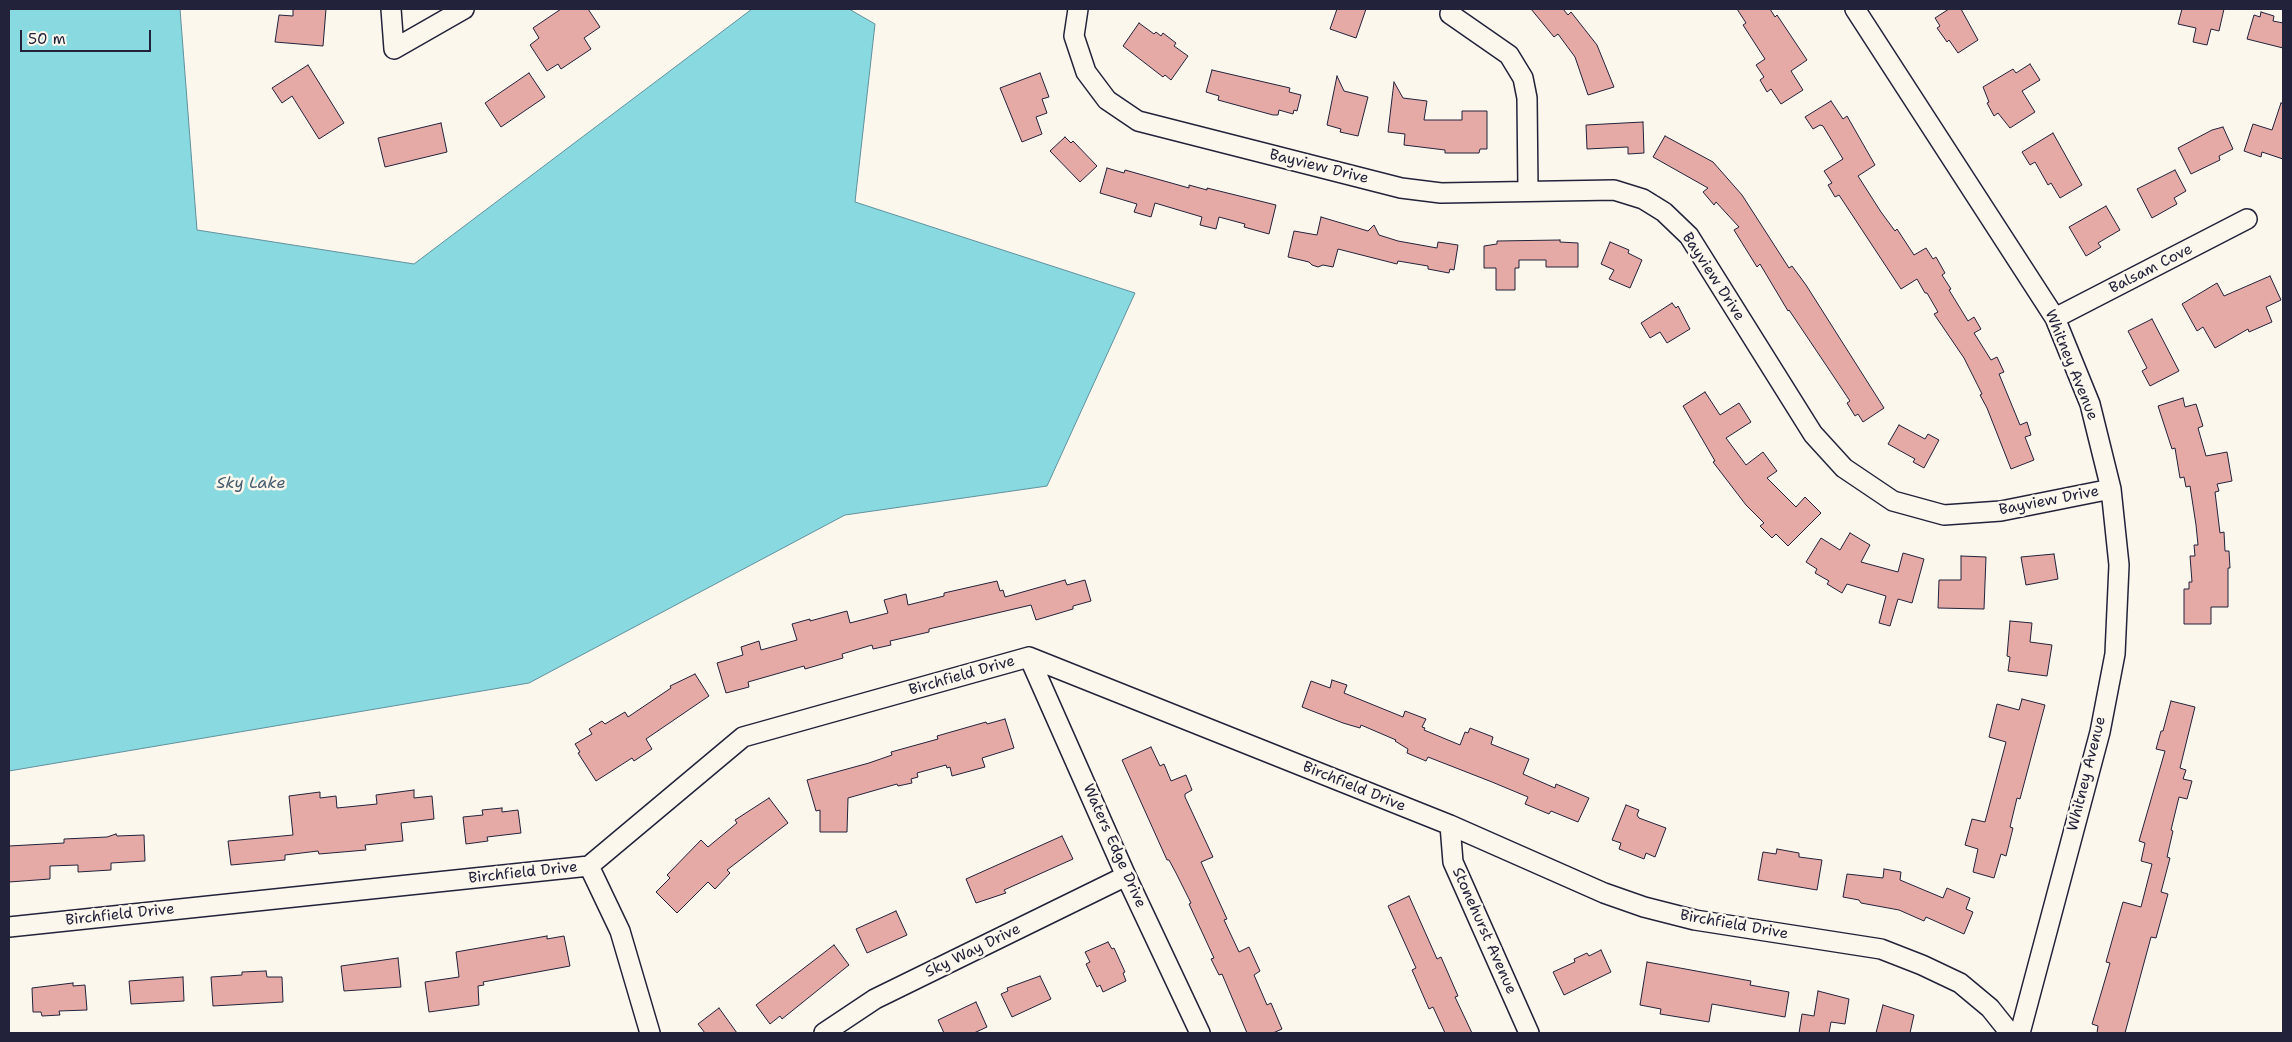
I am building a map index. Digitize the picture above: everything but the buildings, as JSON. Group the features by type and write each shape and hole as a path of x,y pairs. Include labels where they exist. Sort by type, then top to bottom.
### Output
{"street":[{"path":"391,9 394,49 464,9"},
{"name":"Bayview Drive","path":"1078,9 1074,36 1086,72 1107,100 1138,121 1401,188 1441,193 1614,190 1643,199 1664,212 1689,236 1813,434 1844,468 1893,501 1944,515 2001,512 2111,489"},
{"name":"Whitney Avenue","path":"1855,9 2055,318 2090,404 2111,489 2119,565 2115,654 2100,732 2020,1033"},
{"path":"1450,14 1509,55 1523,78 1527,98 1528,190"},
{"name":"Balsam Cove","path":"2055,318 2247,219"},
{"name":"Birchfield Drive","path":"9,927 589,866 743,736 1029,657 1450,826 1604,893 1644,907 1695,920 1881,949 1922,965 1960,984 1990,1008 2010,1033"},
{"name":"Waters Edge Drive","path":"1029,657 1126,876 1200,1033"},
{"name":"Stonehurst Avenue","path":"1450,826 1453,862 1529,1033"},
{"path":"589,866 620,931 650,1033"},
{"name":"Sky Way Drive","path":"824,1033 875,999 1126,876"}],"water":[{"name":"Sky Lake","path":"9,9 180,9 197,230 414,264 752,9 849,9 875,24 855,202 1135,293 1047,486 845,515 529,683 9,771"}]}
